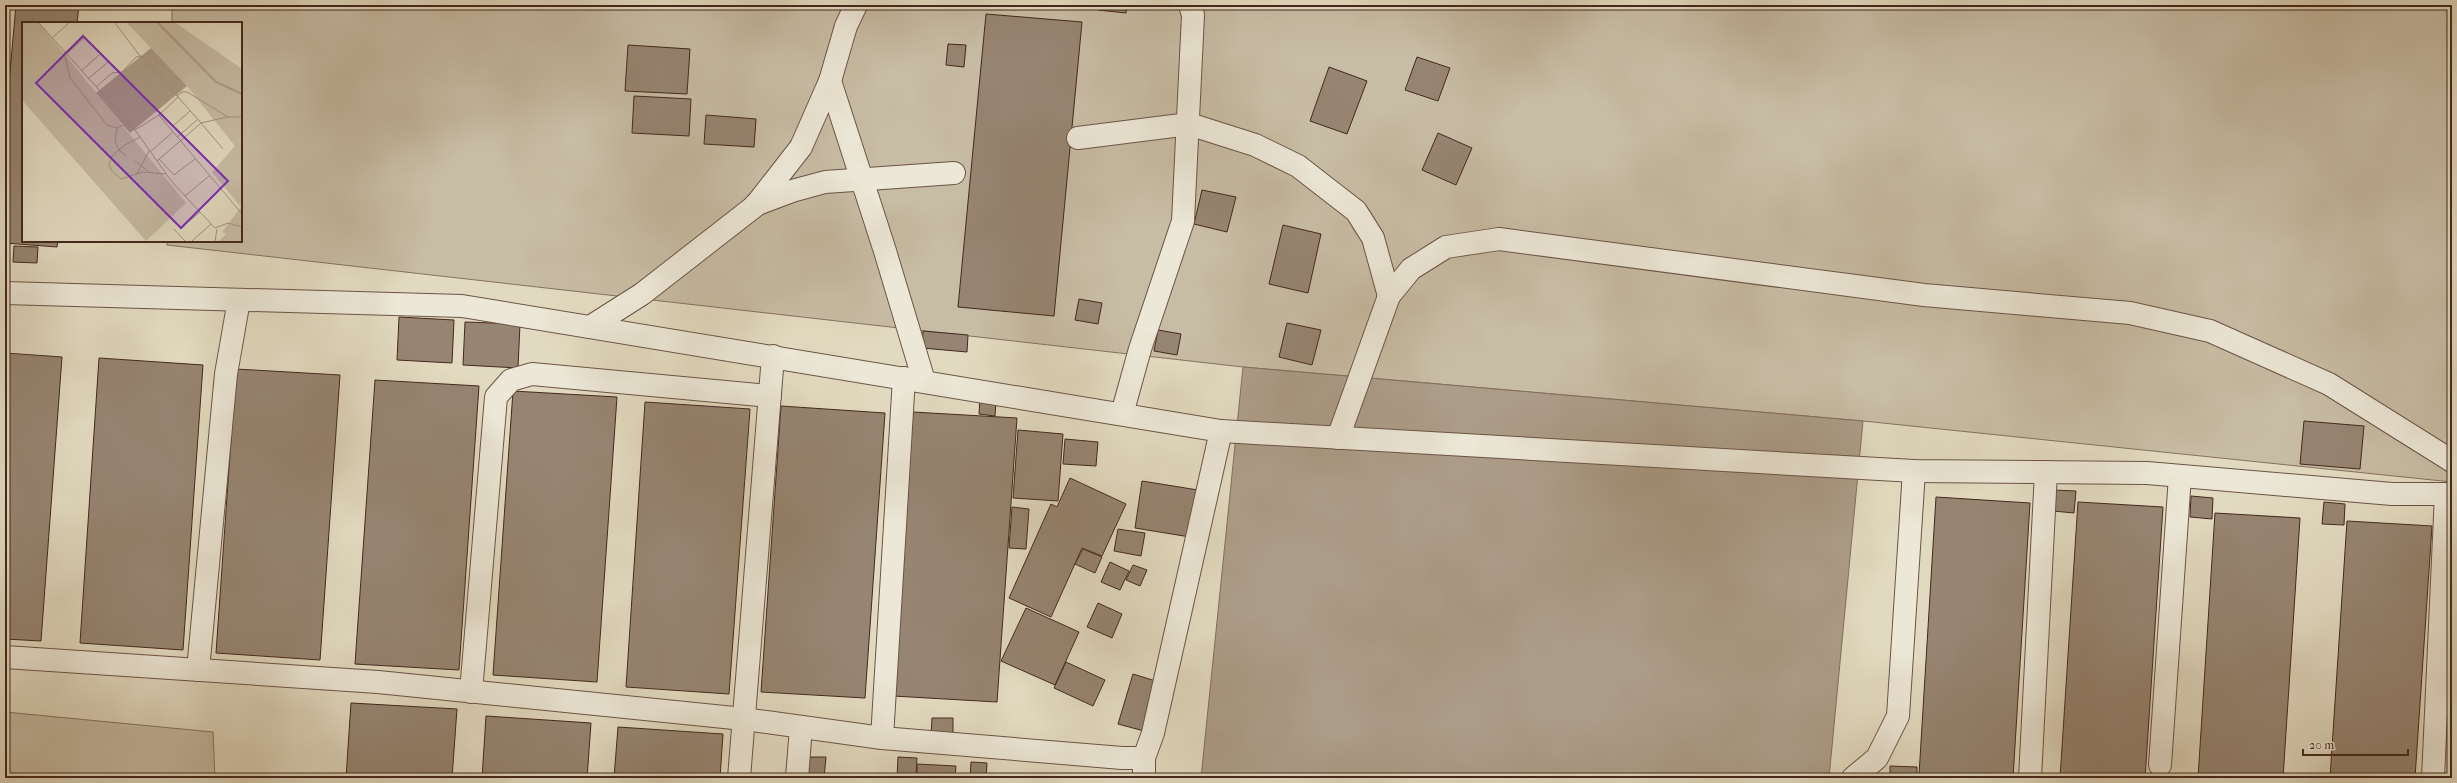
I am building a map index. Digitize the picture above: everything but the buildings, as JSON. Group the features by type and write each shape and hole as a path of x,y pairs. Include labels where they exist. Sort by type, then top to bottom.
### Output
{"lane":[{"path":"590,327 642,294 754,206 801,148 830,81 846,26 856,5"},
{"path":"1122,414 1140,349 1184,220 1193,15 1190,5"},
{"path":"830,81 862,178 914,380 882,738"},
{"path":"1078,138 1189,124 1255,144 1298,166 1356,210 1373,238 1389,296"},
{"path":"754,206 792,191 825,182 862,178 954,173"},
{"path":"1338,438 1389,296 1411,269 1446,247 1499,239 1924,295 2130,313 2210,331 2329,384 2452,461"},
{"path":"5,293 462,306 773,356 1221,431 1914,471 2147,473 2392,494 2449,494 2433,778"},
{"path":"198,670 226,374 239,300"},
{"path":"739,778 773,356"},
{"path":"471,692 496,397 511,380 532,374 770,396"},
{"path":"5,657 378,682 744,719 882,738 1144,768 1221,431"},
{"path":"1853,778 1877,758 1898,716 1914,471"},
{"path":"2030,778 2046,472"},
{"path":"2160,765 2180,476"},
{"path":"798,778 801,727"}],"shaded area":[{"path":"172,5 2452,5 2452,482 1863,421 1243,367 167,245 167,242 242,242 242,22 172,22"},
{"path":"1243,367 1863,421 1829,778 1201,778"},
{"path":"5,712 213,732 215,778 5,778"}]}
